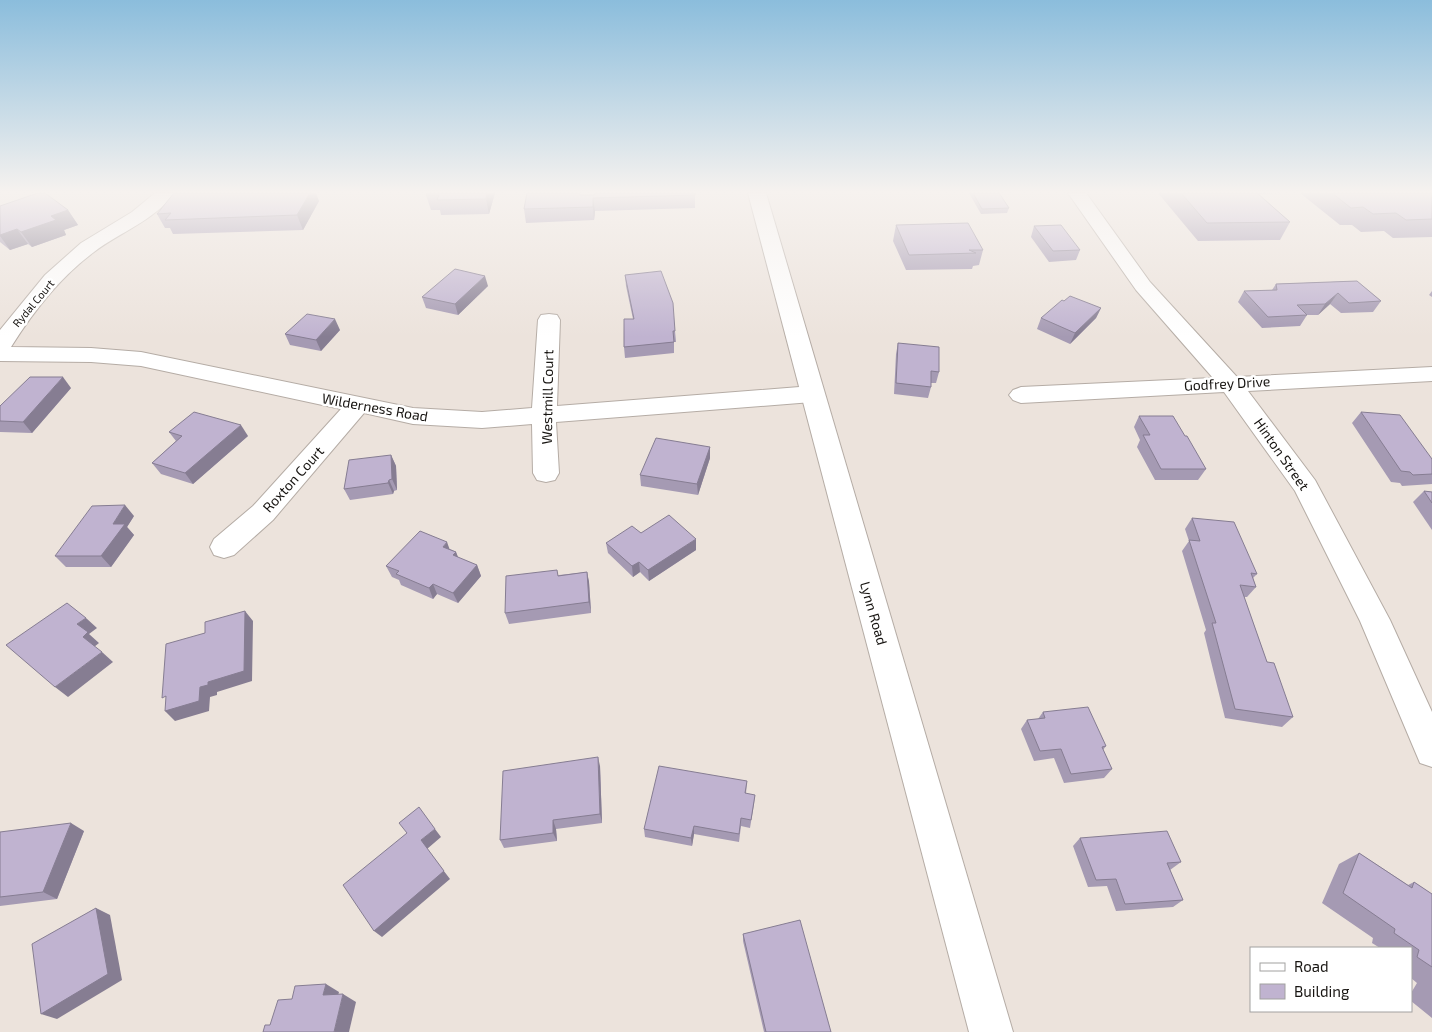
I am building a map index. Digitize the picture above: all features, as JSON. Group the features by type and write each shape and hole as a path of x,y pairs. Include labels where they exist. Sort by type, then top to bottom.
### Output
{"street":[{"name":"Rydal Court","path":"0,347 10,331 64,267 86,248 98,241"},
{"name":"Lynn Road","path":"770,241 991,1032"},
{"name":"Hinton Street","path":"1111,241 1142,286 1230,383 1306,487 1375,620 1432,751"},
{"name":"Westmill Court","path":"546,473 544,417 549,320"},
{"name":"Wilderness Road","path":"0,354 141,359 357,406 413,416 472,420 544,417 812,394"},
{"name":"Godfrey Drive","path":"1021,395 1432,374"},
{"name":"Roxton Court","path":"224,547 263,513 357,406"}],"building":[{"path":"903,241 978,241 983,250 969,250 976,253 909,255"},
{"path":"1046,241 1073,241 1080,250 1053,251"},
{"path":"455,269 485,276 455,304 422,297"},
{"path":"661,271 673,303 674,342 624,347 624,319 634,319 625,275"},
{"path":"1357,281 1381,301 1349,303 1338,293 1325,304 1297,305 1307,315 1268,317 1244,291 1277,290 1276,284"},
{"path":"1070,296 1101,308 1075,333 1041,318 1062,300 1064,301"},
{"path":"307,314 335,319 316,340 285,334"},
{"path":"898,343 939,347 939,372 931,371 931,387 896,383"},
{"path":"30,377 63,377 23,422 0,421 0,406"},
{"path":"194,412 241,425 185,473 152,463 182,436 169,432"},
{"path":"1361,412 1400,415 1432,459 1432,474 1413,475 1410,472 1401,471"},
{"path":"1139,416 1173,416 1206,469 1161,469 1143,435 1150,435"},
{"path":"656,438 710,447 697,484 640,475"},
{"path":"391,455 392,479 388,483 344,489 349,460"},
{"path":"1424,491 1432,492 1432,503"},
{"path":"125,505 113,524 125,524 101,556 55,556 92,506"},
{"path":"669,515 696,539 648,570 639,562 632,566 606,543 632,526 641,533"},
{"path":"1192,518 1234,522 1257,574 1251,573 1256,587 1240,585 1267,662 1274,663 1293,717 1235,709 1212,623 1216,623 1189,540 1200,541"},
{"path":"420,531 447,542 443,547 456,552 453,555 477,565 453,593 433,584 429,588 396,574 399,571 386,566"},
{"path":"557,570 558,576 587,572 589,602 505,613 506,576"},
{"path":"67,603 86,618 77,624 88,632 83,637 102,652 55,687 6,645"},
{"path":"245,611 244,671 208,682 208,685 200,687 199,701 165,711 166,696 162,698 166,644 205,633 205,622"},
{"path":"1088,707 1106,746 1102,747 1112,769 1071,774 1061,749 1040,751 1027,720 1045,718 1043,712"},
{"path":"598,757 600,814 553,820 553,833 500,840 503,771"},
{"path":"659,766 747,781 745,793 755,795 751,820 741,818 739,834 694,826 691,838 644,829"},
{"path":"419,807 435,829 421,840 444,871 374,931 343,885 407,833 399,823"},
{"path":"71,823 43,892 0,897 0,832"},
{"path":"1167,831 1181,862 1167,863 1183,900 1125,904 1116,879 1096,880 1080,838"},
{"path":"1359,853 1412,888 1414,882 1432,894 1432,967 1417,957 1419,950 1394,933 1395,929 1343,893"},
{"path":"96,908 108,974 41,1014 32,944"},
{"path":"800,920 831,1032 766,1032 743,934"},
{"path":"326,984 323,995 343,994 334,1032 263,1032 265,1025 270,1025 278,1000 292,999 295,986"}]}
